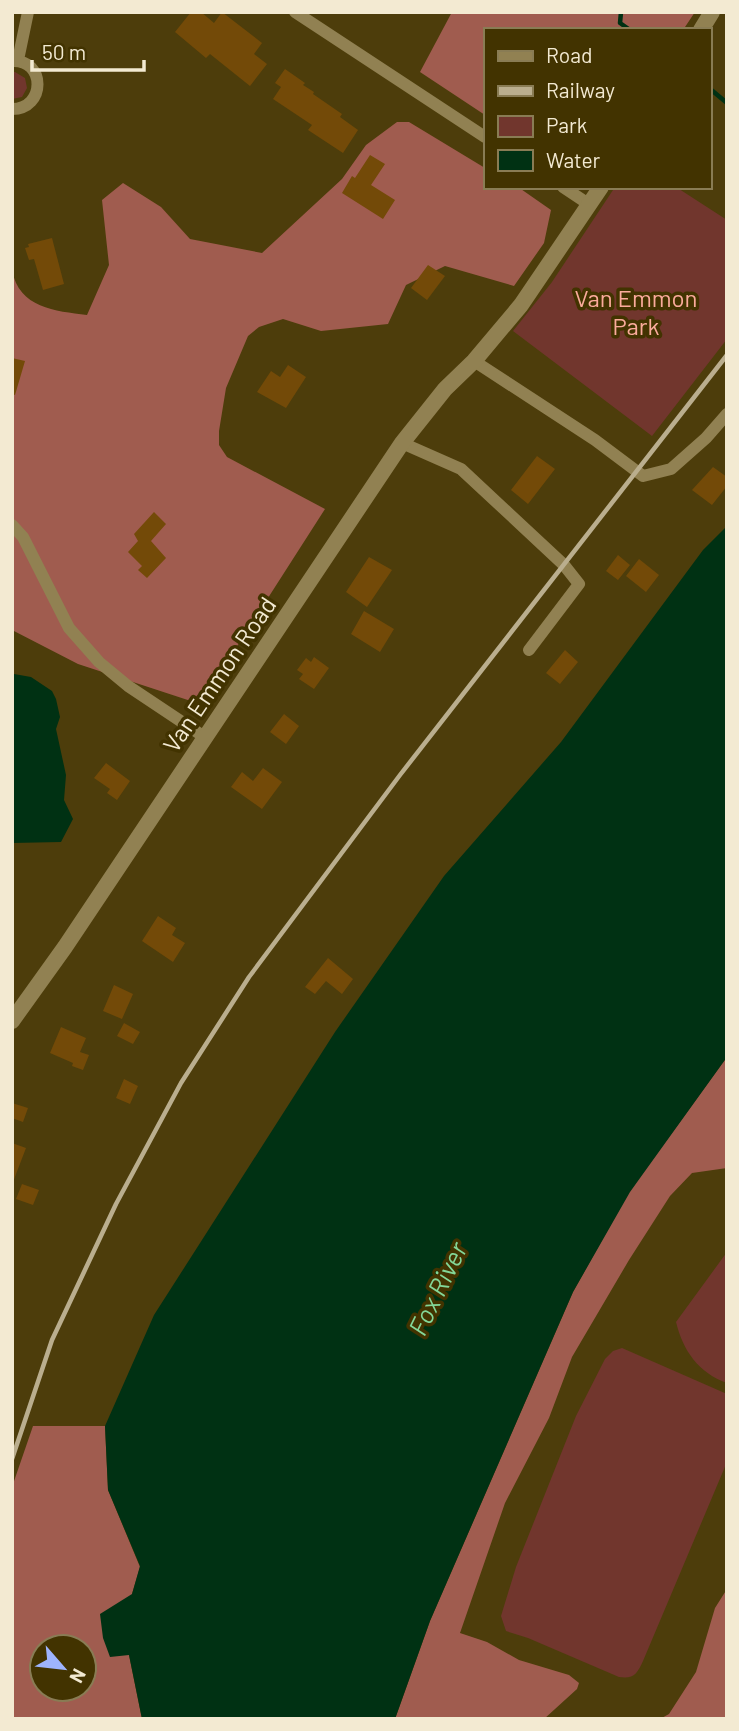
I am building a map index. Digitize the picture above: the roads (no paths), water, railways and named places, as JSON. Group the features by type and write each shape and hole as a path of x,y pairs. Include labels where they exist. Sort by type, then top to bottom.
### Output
{"street":[{"path":"12,109 25,107 32,102 39,89 39,81 32,67 15,60 28,12"},
{"path":"295,12 484,136"},
{"path":"702,28 712,12"},
{"path":"566,189 590,205"},
{"name":"Van Emmon Road","path":"12,1021 206,738 402,443 445,388 474,361 522,304 600,189"},
{"path":"474,361 595,440 643,476 671,469 706,438 727,414"},
{"path":"402,443 461,469 564,565 579,584 529,650"},
{"path":"12,525 23,537 69,628 99,662 128,686 206,738"}],"water":[{"name":"Fox River","path":"727,526 727,1057 630,1192 573,1292 430,1621 395,1719 142,1719 129,1655 110,1657 103,1638 100,1614 132,1594 140,1566 108,1490 105,1426 154,1315 335,1032 444,876 561,742 703,550"},
{"path":"14,674 31,677 52,691 56,699 60,717 56,729 66,775 64,800 73,819 61,842 12,843"}],"waterway":[{"path":"621,12 620,23 627,28"},
{"path":"711,90 727,103"}],"railway":[{"path":"12,1459 52,1340 116,1204 181,1083 249,977 400,775 727,355"}],"park label":[{"name":"Van Emmon Park","path":"636,313"}]}
